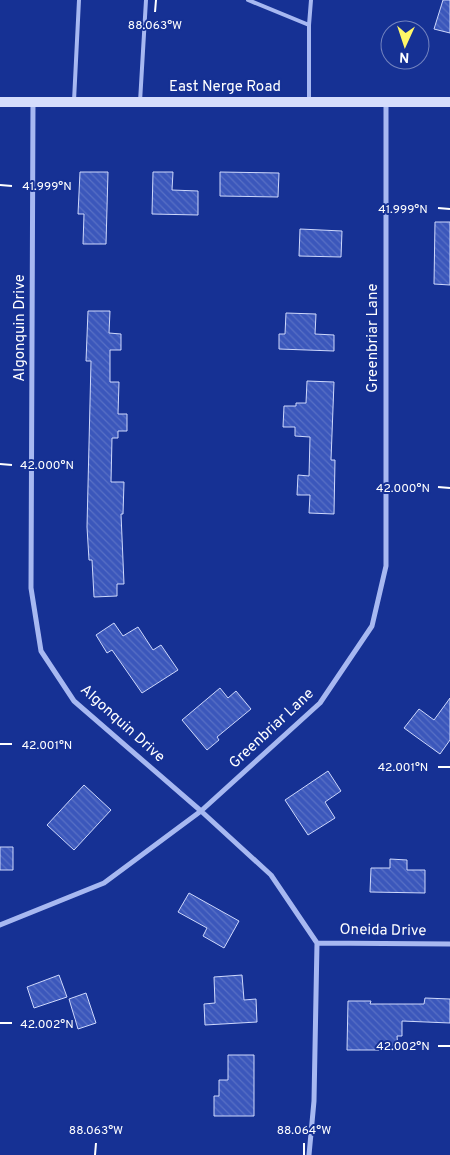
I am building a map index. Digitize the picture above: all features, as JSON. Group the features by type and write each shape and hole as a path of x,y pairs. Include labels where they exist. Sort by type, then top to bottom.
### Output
{"main road":[{"name":"East Nerge Road","path":"0,102 450,102"}],"street":[{"name":"Algonquin Drive","path":"33,102 31,588 41,651 74,701 201,811 271,875 317,943"},
{"name":"Greenbriar Lane","path":"0,925 104,883 201,811 320,703 372,626 386,566 386,102"},
{"name":"Oneida Drive","path":"317,943 450,944"},
{"path":"309,1155 314,1101 317,943"}],"lane":[{"path":"74,102 79,0"},
{"path":"140,102 146,0"},
{"path":"248,0 309,25"},
{"path":"309,102 309,25 311,0"}],"building":[{"path":"443,0 450,0 450,33 434,29"},
{"path":"80,172 108,172 106,244 83,244 84,214 78,214"},
{"path":"153,172 173,172 172,190 198,191 198,215 152,214"},
{"path":"220,172 279,173 278,197 220,196"},
{"path":"435,222 450,222 450,285 434,284"},
{"path":"300,229 342,231 341,257 299,256"},
{"path":"88,311 110,311 109,333 121,334 121,350 110,350 110,382 119,382 118,414 127,414 127,431 118,431 118,438 112,438 111,482 124,482 123,514 121,514 124,584 117,584 117,596 94,597 92,560 89,560 87,527 91,361 86,361"},
{"path":"286,313 316,314 315,334 334,335 334,351 279,349 279,334 285,334"},
{"path":"307,381 334,382 331,460 335,460 334,514 309,513 310,495 297,495 298,475 309,476 310,437 295,436 295,427 283,427 284,406 296,406 296,403 306,403"},
{"path":"114,623 123,636 138,627 153,650 161,645 178,670 142,693 112,650 107,653 96,635"},
{"path":"220,688 228,698 236,691 251,709 217,737 219,740 207,750 182,720"},
{"path":"450,698 450,740 440,754 404,728 419,709 434,720"},
{"path":"328,771 341,791 325,802 335,818 308,835 285,800"},
{"path":"84,785 111,810 74,850 47,825"},
{"path":"0,847 13,847 13,870 0,870"},
{"path":"390,859 407,860 407,870 425,870 425,893 370,892 371,868 390,868"},
{"path":"189,893 239,921 224,948 203,936 207,928 178,912"},
{"path":"59,975 67,997 34,1008 27,987"},
{"path":"242,975 244,1000 256,999 257,1022 205,1025 204,1004 215,1003 214,977"},
{"path":"86,993 96,1023 78,1029 69,999"},
{"path":"425,998 450,999 450,1023 402,1021 402,1036 397,1036 398,1050 347,1050 348,1001 371,1001 370,1004 424,1004"},
{"path":"228,1055 254,1055 254,1116 214,1116 214,1096 219,1096 219,1080 228,1080"}]}
